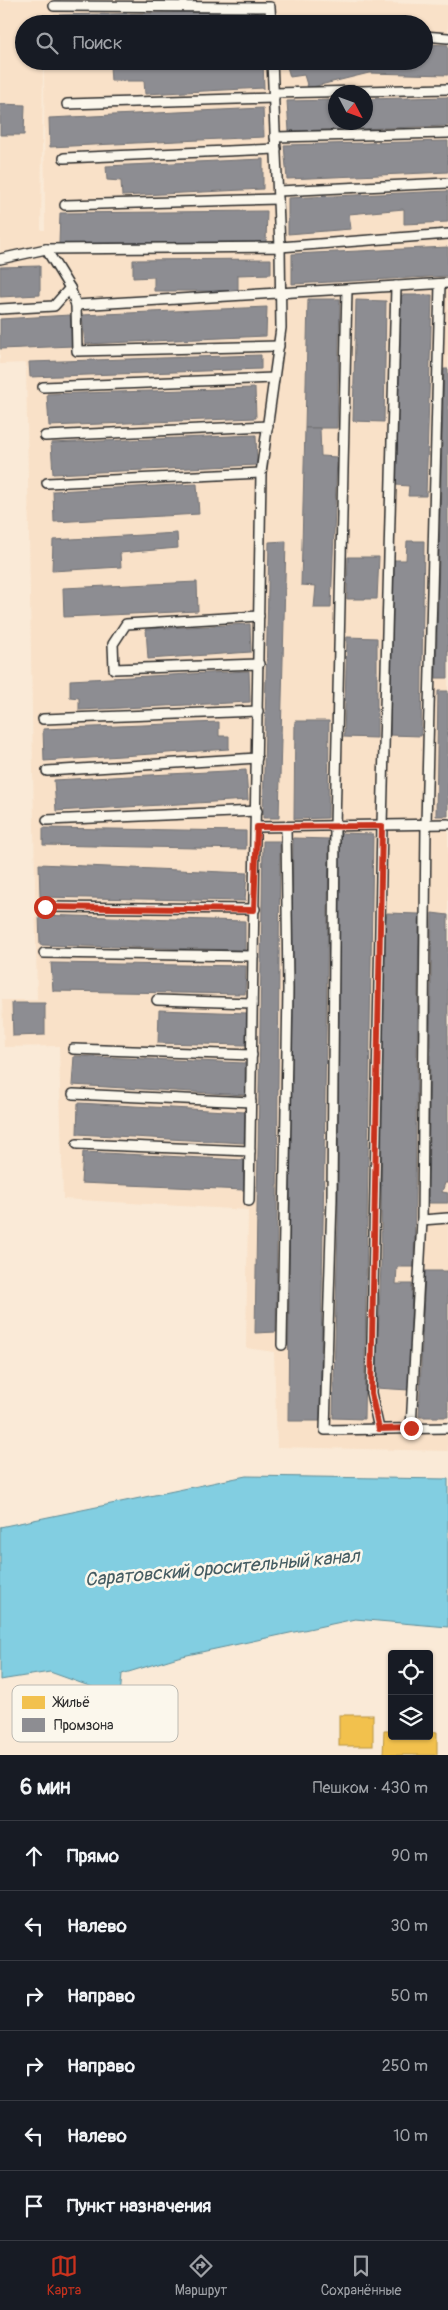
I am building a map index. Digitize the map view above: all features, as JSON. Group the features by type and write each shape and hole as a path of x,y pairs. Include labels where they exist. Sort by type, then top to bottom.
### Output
{"lane":[{"path":"54,6 270,6 270,15"},
{"path":"433,37 448,38"},
{"path":"250,1201 252,1003 258,758 260,473 281,328 280,246 273,70"},
{"path":"67,104 448,89"},
{"path":"275,137 448,134"},
{"path":"64,158 276,148"},
{"path":"64,205 278,195 448,183"},
{"path":"0,260 46,249 280,246 448,234"},
{"path":"46,249 70,288 76,305 78,351 279,346"},
{"path":"76,305 444,283 426,824 422,1220 411,1428"},
{"path":"379,1429 371,1393 382,826 396,286"},
{"path":"0,309 54,306 70,288"},
{"path":"347,289 335,826 332,1199 325,1430 448,1428"},
{"path":"43,387 274,378"},
{"path":"45,436 268,426"},
{"path":"48,483 260,473"},
{"path":"259,616 126,624 113,644 114,669 259,664"},
{"path":"43,719 258,711"},
{"path":"47,771 258,758"},
{"path":"47,820 257,811"},
{"path":"257,827 448,824"},
{"path":"282,1345 288,989 286,827"},
{"path":"45,907 254,910"},
{"path":"44,953 253,956"},
{"path":"157,1000 252,1003"},
{"path":"73,1048 252,1055"},
{"path":"73,1094 251,1102"},
{"path":"77,1144 250,1151"},
{"path":"422,1220 448,1218"}],"shaded area":[{"path":"0,0 292,0 448,5 448,1451 277,1447 274,1352 246,1348 248,1210 63,1199 59,1046 4,1047 2,1000 37,1000 26,363 0,364","holes":["15,15 433,15 433,70 44,70 45,230 41,230 43,70 15,70"]}],"water":[{"name":"Саратовский оросительный канал","path":"246,1476 448,1479 448,1627 355,1619 178,1657 122,1674 121,1685 86,1685 50,1672 0,1680 0,1527"}],"building: Жильё":[{"path":"339,1715 373,1715 373,1746 339,1746"},
{"path":"384,1731 388,1731 388,1740 433,1740 433,1732 437,1732 437,1755 383,1755"}],"building: Промзона":[{"path":"262,11 262,15 54,15"},
{"path":"433,44 448,45 448,75 369,73 308,88 304,75 290,77 288,70 433,70"},
{"path":"110,70 263,70 264,88 145,94 144,81 111,81"},
{"path":"448,97 448,126 373,128 373,99"},
{"path":"328,100 328,130 289,131 287,101"},
{"path":"0,104 25,105 24,135 0,135"},
{"path":"263,108 264,137 50,147 49,118"},
{"path":"448,141 448,172 287,179 284,145"},
{"path":"263,159 263,189 122,196 121,181 107,180 106,166"},
{"path":"448,191 448,222 404,224 404,209 349,214 351,229 288,234 288,198"},
{"path":"267,211 266,242 59,244 60,213"},
{"path":"448,247 448,276 292,284 292,254"},
{"path":"271,259 271,274 238,275 238,291 154,291 154,277 133,278 133,260"},
{"path":"40,266 40,295 0,297 0,267"},
{"path":"401,295 432,295 426,496 408,496 409,486 396,485"},
{"path":"308,299 340,299 337,428 305,428"},
{"path":"356,300 386,301 384,422 353,421"},
{"path":"267,307 266,336 85,344 82,315"},
{"path":"70,315 73,346 0,349 0,319"},
{"path":"261,355 261,369 30,377 29,362"},
{"path":"444,369 448,369 448,678 436,678"},
{"path":"255,388 256,418 49,426 47,394"},
{"path":"305,428 320,428 321,456 337,457 331,608 314,608 316,586 301,585"},
{"path":"256,435 257,465 53,474 51,443"},
{"path":"197,484 199,514 54,522 53,491"},
{"path":"177,533 178,548 120,553 121,567 52,571 53,540"},
{"path":"286,541 279,818 263,818 269,542"},
{"path":"407,541 424,541 421,736 390,735 393,560 406,560"},
{"path":"348,557 379,557 377,599 347,599"},
{"path":"197,582 198,611 64,617 63,588"},
{"path":"250,624 251,652 148,659 146,629"},
{"path":"347,637 377,638 377,738 344,737"},
{"path":"249,671 250,702 79,710 79,698 70,697 70,680"},
{"path":"438,691 448,691 448,816 436,816"},
{"path":"295,721 329,721 328,818 294,819"},
{"path":"219,722 219,736 229,736 229,749 44,761 43,729"},
{"path":"246,770 248,800 56,811 54,780"},
{"path":"43,828 246,831 246,849 43,845"},
{"path":"339,833 373,834 364,1419 333,1418 338,1227"},
{"path":"293,838 329,839 320,1421 288,1421"},
{"path":"263,841 280,841 276,1332 255,1333"},
{"path":"39,864 247,873 245,901 40,897"},
{"path":"387,913 419,914 414,1267 397,1267 396,1284 412,1284 409,1390 376,1388 381,1265 383,943"},
{"path":"432,913 448,915 448,1183 445,1183 442,1192 448,1193 448,1203 428,1203"},
{"path":"39,915 245,921 245,950 40,945"},
{"path":"51,963 246,966 245,994 53,991"},
{"path":"12,1003 45,1003 45,1035 13,1036"},
{"path":"159,1010 247,1013 246,1045 158,1043"},
{"path":"74,1056 245,1063 245,1095 72,1085"},
{"path":"78,1103 245,1112 244,1143 77,1134"},
{"path":"83,1152 244,1160 244,1190 81,1183"},
{"path":"425,1271 448,1271 448,1417 419,1417"}],"route":[{"path":"45,907 254,910 257,827 382,826 371,1393 379,1429 411,1428"}]}
